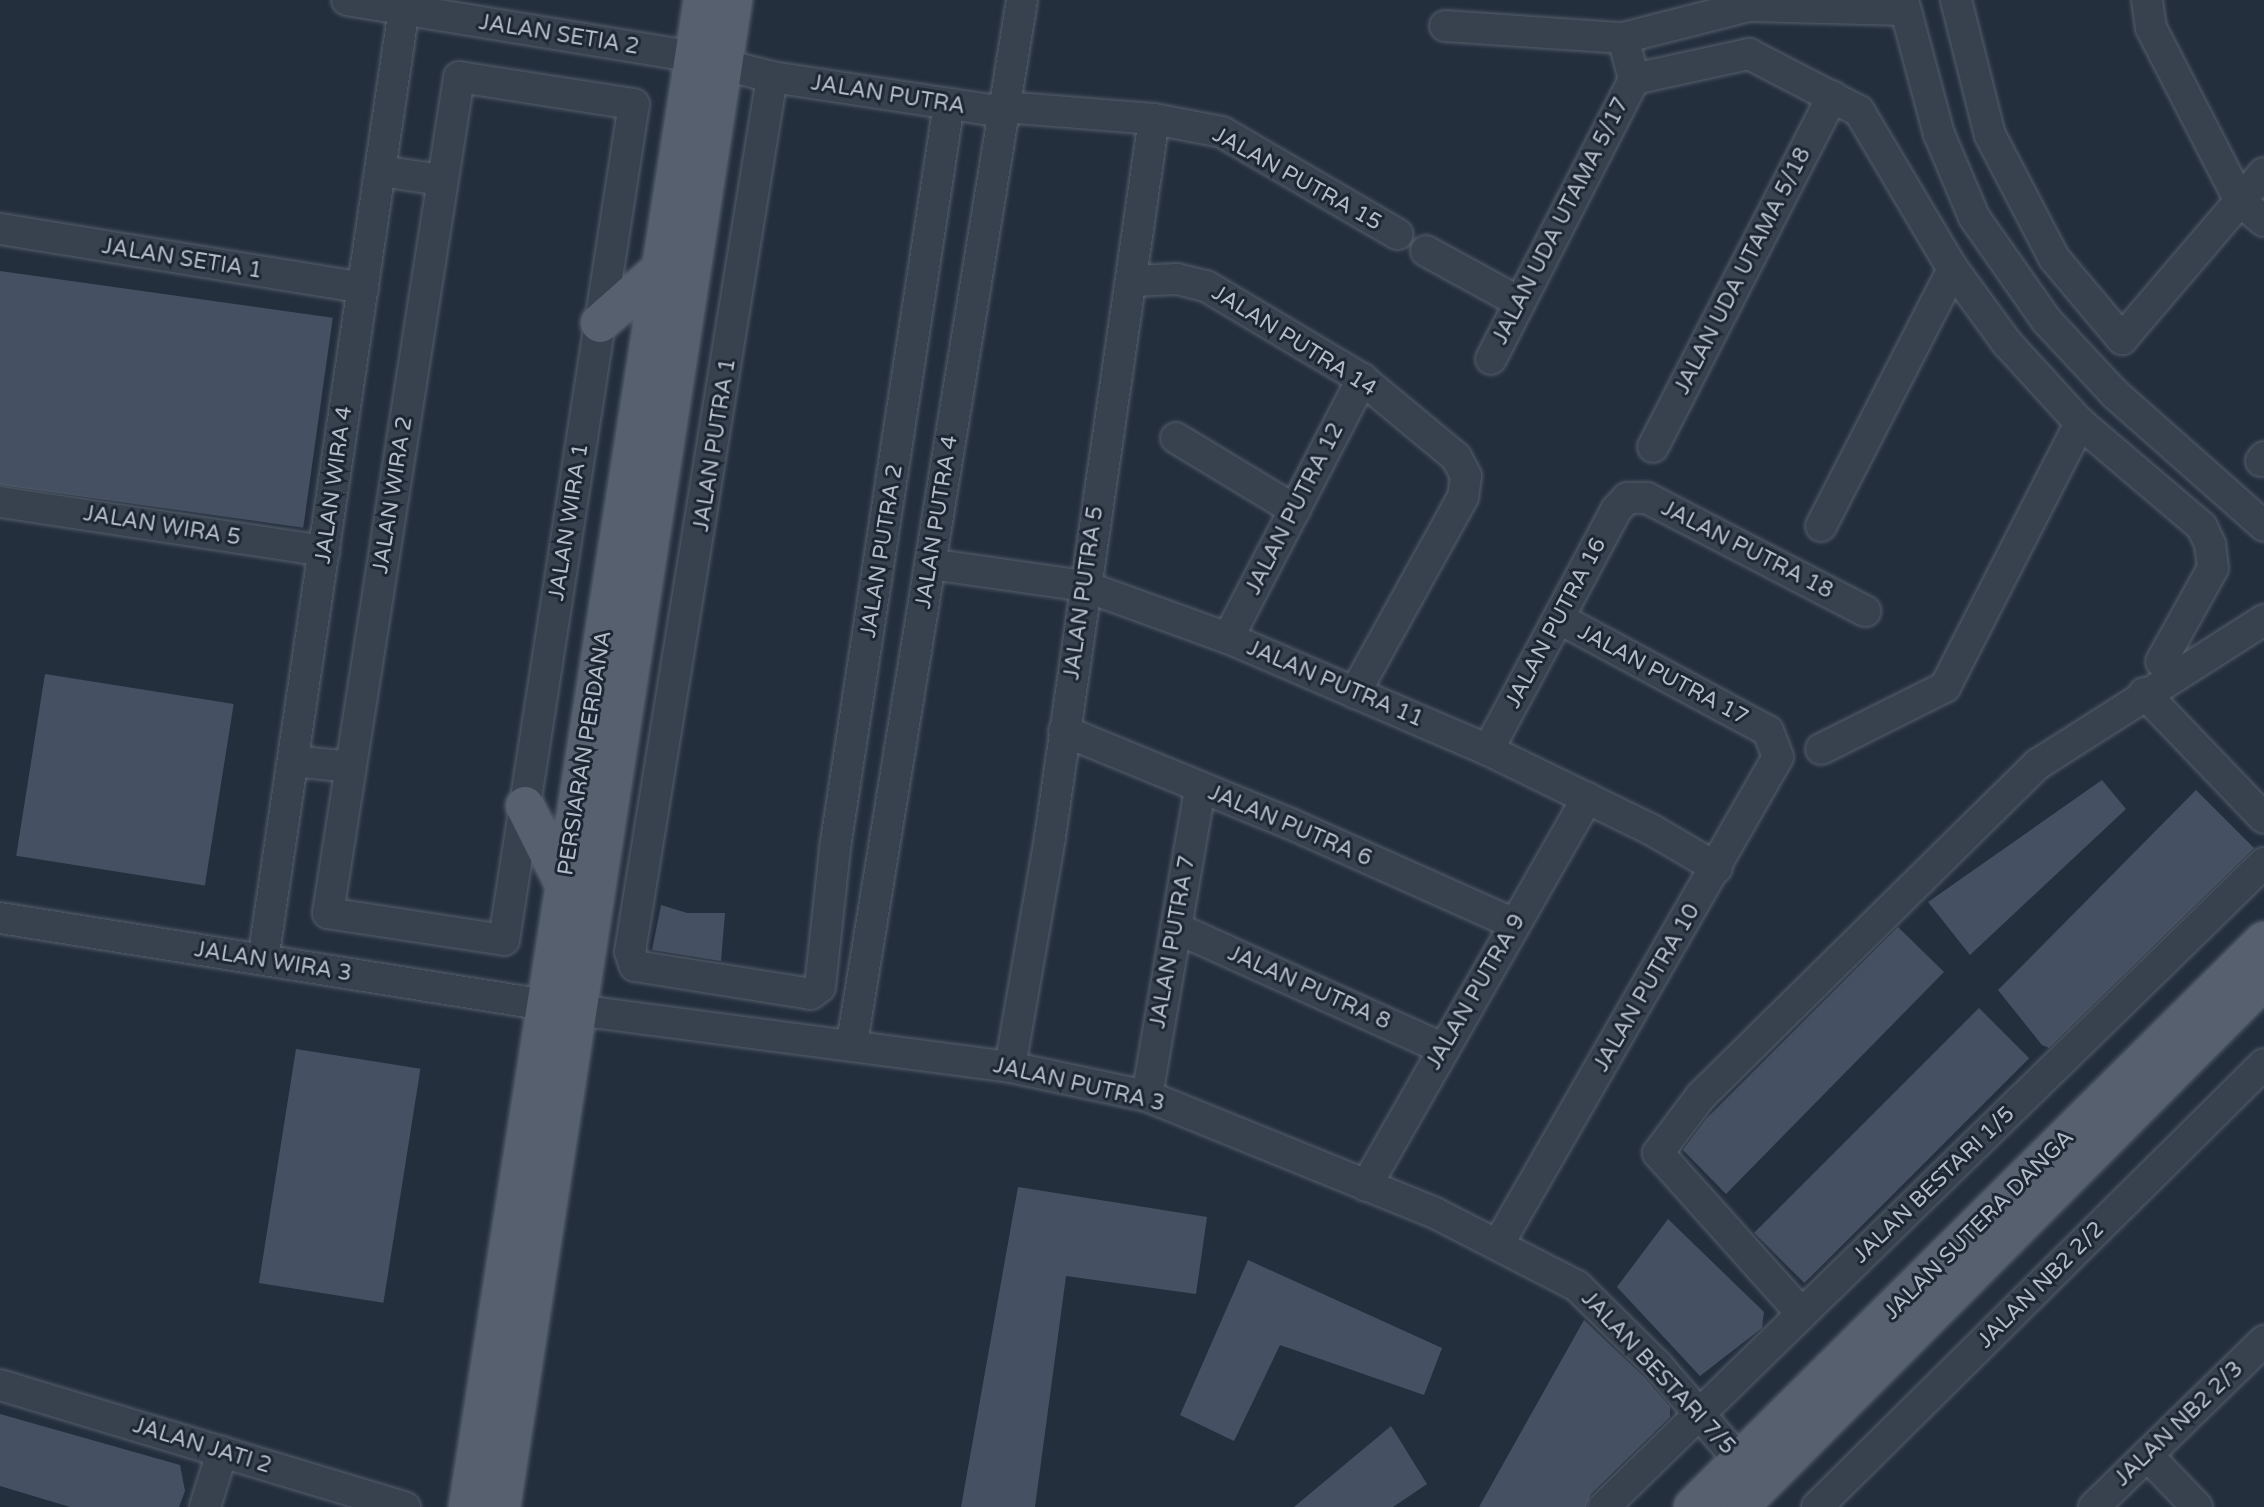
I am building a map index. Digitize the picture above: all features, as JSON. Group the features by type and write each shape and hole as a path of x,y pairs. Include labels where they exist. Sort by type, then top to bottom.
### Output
{"main road":[{"name":"PERSIARAN PERDANA","path":"468,1507 562,1008 609,801 708,61 703,0"},
{"name":"PERSIARAN PERDANA","path":"501,1507 562,1008 565,886 661,269 708,61 733,0"},
{"path":"600,323 661,269"},
{"path":"525,806 565,886"},
{"name":"JALAN SUTERA DANGA","path":"1693,1507 2264,941"},
{"name":"JALAN SUTERA DANGA","path":"1739,1507 2264,980"}],"street":[{"name":"JALAN SETIA 2","path":"347,0 708,61 772,77"},
{"name":"JALAN PUTRA 4","path":"852,1043 1022,0"},
{"path":"1956,0 1990,135 2054,258 2122,339 2264,173"},
{"path":"2147,0 2151,28 2240,201 2264,221"},
{"path":"1445,26 1623,38 1749,6 1903,5 1939,134 1974,217 2046,320 2115,394 2264,526"},
{"name":"JALAN WIRA 4","path":"263,960 404,9"},
{"name":"JALAN UDA UTAMA 5/17","path":"1491,359 1634,79 1623,38"},
{"path":"1634,79 1749,54 1859,111 1953,269 2007,343 2080,423 2202,527 2210,544 2213,568 2161,662"},
{"name":"JALAN WIRA 1","path":"459,77 634,104 504,940"},
{"name":"JALAN WIRA 2","path":"459,77 328,913 504,940"},
{"name":"JALAN PUTRA","path":"772,77 1004,110"},
{"name":"JALAN PUTRA 1","path":"656,813 772,77"},
{"name":"JALAN UDA UTAMA 5/18","path":"1653,447 1833,96"},
{"name":"JALAN PUTRA 2","path":"656,813 630,952 635,966 811,994 820,987 835,848 949,104"},
{"name":"JALAN PUTRA 15","path":"1004,110 1154,119 1222,132 1397,234"},
{"name":"JALAN PUTRA 5","path":"1010,1067 1133,281 1154,119"},
{"path":"380,171 442,180"},
{"name":"JALAN SETIA 1","path":"0,229 363,288"},
{"path":"1426,251 1519,302"},
{"path":"1821,526 1953,269"},
{"name":"JALAN PUTRA 14","path":"1133,281 1177,279 1206,286 1362,379 1456,457 1466,476 1463,497 1355,693"},
{"name":"JALAN PUTRA 12","path":"1228,638 1362,379"},
{"path":"1821,749 1945,687 2080,423"},
{"path":"1176,438 1295,510"},
{"name":"JALAN PUTRA 18","path":"1627,498 1647,498 1865,611"},
{"name":"JALAN PUTRA 16","path":"1488,750 1616,510 1627,498"},
{"name":"JALAN WIRA 5","path":"0,502 324,551"},
{"name":"JALAN PUTRA 11","path":"930,564 1084,586 1228,638 1488,750 1587,798 1717,868"},
{"name":"JALAN PUTRA 17","path":"1558,618 1768,731"},
{"path":"1802,1314 1658,1153 1701,1096 2038,764 2144,693 2264,620"},
{"path":"2144,693 2264,818"},
{"name":"JALAN PUTRA 6","path":"1064,731 1515,924"},
{"name":"JALAN PUTRA 10","path":"1499,1243 1778,757 1768,731"},
{"path":"293,761 351,767"},
{"name":"JALAN PUTRA 7","path":"1147,1096 1200,788"},
{"name":"JALAN PUTRA 9","path":"1366,1186 1587,798"},
{"path":"609,801 656,813"},
{"path":"835,848 882,860"},
{"name":"JALAN BESTARI 1/5","path":"1604,1507 2264,863"},
{"name":"JALAN WIRA 3","path":"0,918 562,1008"},
{"name":"JALAN PUTRA 8","path":"1176,928 1442,1048"},
{"name":"JALAN PUTRA 3","path":"562,1008 852,1043 1010,1067 1147,1096 1499,1243 1577,1286"},
{"name":"JALAN NB2 2/2","path":"1817,1507 2264,1064"},
{"name":"JALAN BESTARI 7/5","path":"1577,1286 1740,1461"},
{"name":"JALAN NB2 2/3","path":"2094,1507 2264,1341"},
{"name":"JALAN JATI 2","path":"0,1385 405,1507"},
{"path":"205,1507 222,1452"},
{"path":"2147,1455 2197,1507"}],"building":[{"path":"0,271 333,318 303,528 0,485"},
{"path":"45,674 234,704 205,886 16,856"},
{"path":"2102,780 2126,809 1970,955 1928,902"},
{"path":"2196,790 2254,848 2049,1048 2042,1045 1998,990"},
{"path":"661,905 687,913 725,913 721,961 652,950"},
{"path":"1898,927 1944,972 1726,1194 1683,1150 1706,1119"},
{"path":"1979,1008 2029,1058 1804,1283 1754,1233"},
{"path":"296,1049 420,1069 383,1303 259,1283"},
{"path":"1018,1187 1207,1217 1196,1294 1066,1276 1035,1507 961,1507"},
{"path":"1668,1219 1764,1312 1762,1328 1700,1376 1617,1287"},
{"path":"1248,1260 1442,1348 1424,1395 1280,1345 1234,1441 1180,1415"},
{"path":"1584,1320 1644,1377 1670,1407 1670,1417 1591,1494 1586,1507 1479,1507"},
{"path":"0,1414 180,1465 185,1491 179,1507 70,1507 0,1486"},
{"path":"1391,1426 1427,1484 1393,1507 1294,1507"}]}
